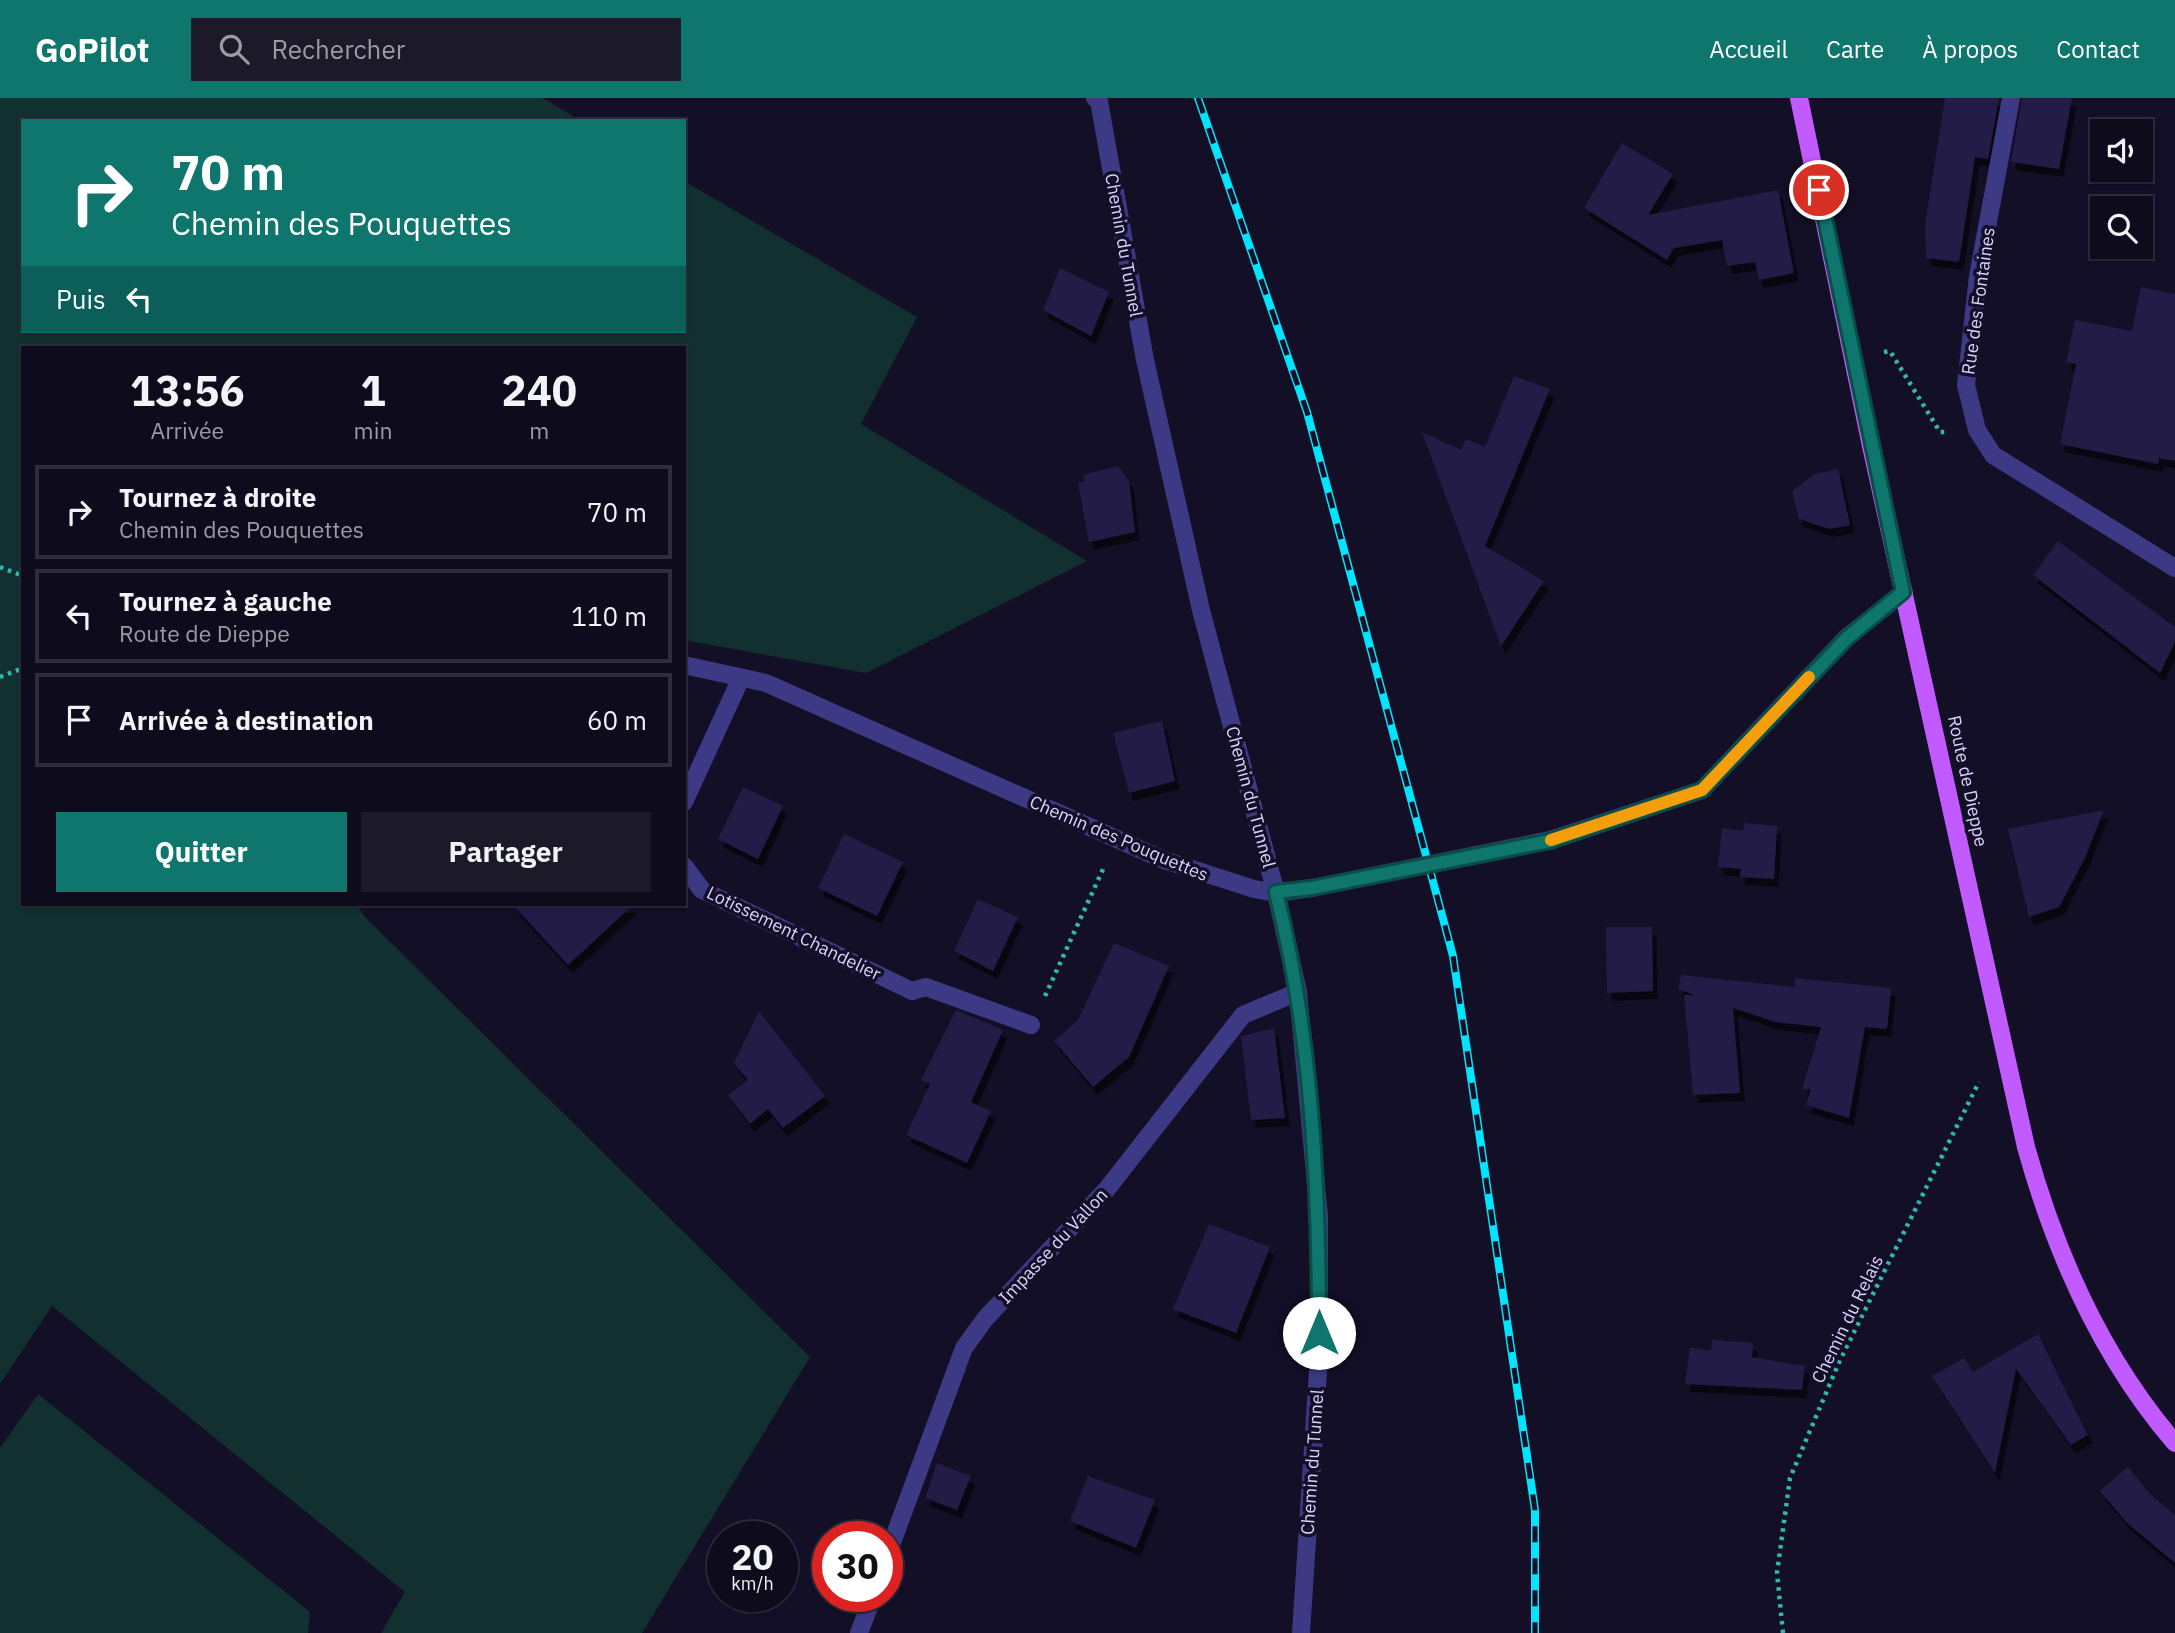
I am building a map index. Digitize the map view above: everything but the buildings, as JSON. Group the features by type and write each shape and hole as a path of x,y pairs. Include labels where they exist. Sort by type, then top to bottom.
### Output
{"main road":[{"name":"Route de Dieppe","path":"1799,98 1903,592 2035,1181 2045,1215 2087,1312 2146,1409 2175,1443"}],"street":[{"name":"Chemin du Tunnel","path":"1095,98 1099,101 1145,360 1177,505 1201,610 1276,892 1298,992 1319,1216 1319,1356 1301,1633"},
{"name":"Rue des Fontaines","path":"2011,98 1978,276 1966,385 1977,430 1993,454 2175,568"},
{"name":"Chemin des Pouquettes","path":"686,665 766,683 1116,839 1222,881 1276,892 1312,888 1550,841 1702,790 1847,638 1903,592"},
{"path":"686,798 741,678"},
{"name":"Lotissement Chandelier","path":"686,869 702,890 912,991 926,987 1031,1025"},
{"name":"Impasse du Vallon","path":"900,1521 964,1348 978,1328 1107,1189 1244,1015 1298,992"},
{"path":"859,1633 867,1612"}],"path":[{"path":"1855,359 1890,351 1940,432 1977,430"},
{"path":"0,567 21,575"},
{"path":"0,677 21,669"},
{"path":"1031,1025 1116,839"},
{"name":"Chemin du Relais","path":"1783,1633 1777,1573 1790,1478 1840,1360 1944,1157 2002,1034"}],"green space":[{"path":"0,98 543,98 578,119 21,119 21,333 686,333 686,182 917,317 861,424 1087,561 866,673 686,640 686,346 21,346 21,906 357,906 810,1357 710,1521 707,1521 707,1526 642,1633 381,1633 405,1592 52,1306 0,1384"},
{"path":"38,1394 310,1612 308,1633 0,1633 0,1448"}],"railway":[{"path":"1198,98 1307,412 1453,956 1535,1510 1535,1633"}],"slow traffic":[{"path":"1551,840 1702,790 1809,677"}],"route":[{"path":"1319,1333 1319,1216 1298,992 1276,892 1312,888 1550,841 1702,790 1847,638 1903,592 1819,190"}]}
